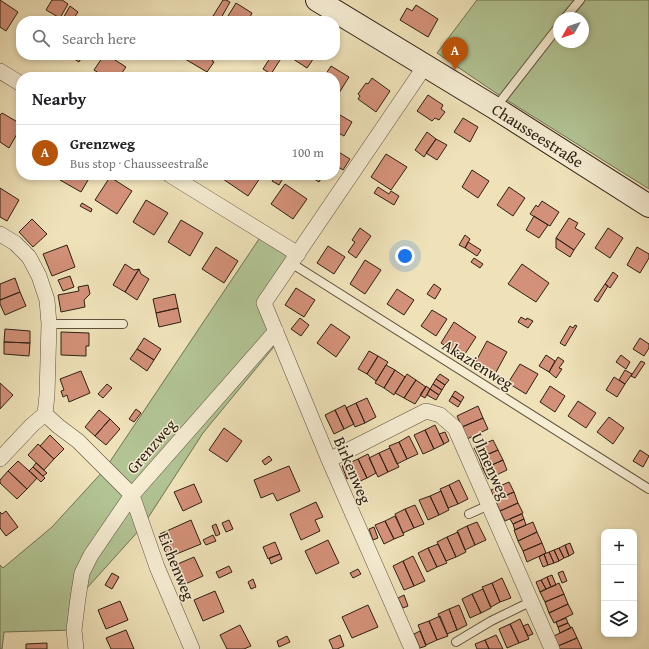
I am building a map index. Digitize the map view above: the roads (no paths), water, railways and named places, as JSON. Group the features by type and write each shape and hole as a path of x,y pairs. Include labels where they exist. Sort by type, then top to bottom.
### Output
{"main road":[{"name":"Chausseestraße","path":"327,2 425,66 495,108 649,206"}],"street":[{"path":"177,180 295,259 425,66"},
{"path":"0,71 16,81"},
{"path":"0,234 15,243 29,257 39,276 47,300 49,324 47,395 44,414 0,459"},
{"name":"Birkenweg","path":"295,259 264,303 329,460 412,649"},
{"name":"Grenzweg","path":"76,649 74,630 78,598 82,573 90,555 132,495 276,331"},
{"name":"Ulmenweg","path":"329,460 426,411 440,416 455,428 552,649"},
{"path":"44,414 78,441 132,495"},
{"name":"Eichenweg","path":"132,495 156,567 192,649"}],"lane":[{"path":"571,12 580,0"},
{"path":"495,108 553,34"},
{"name":"Akazienweg","path":"295,259 649,489"},
{"path":"49,324 123,324"},
{"path":"469,514 489,505"},
{"path":"456,642 491,621 532,601"}],"place":[{"name":"Grenzweg","path":"455,70"}]}
